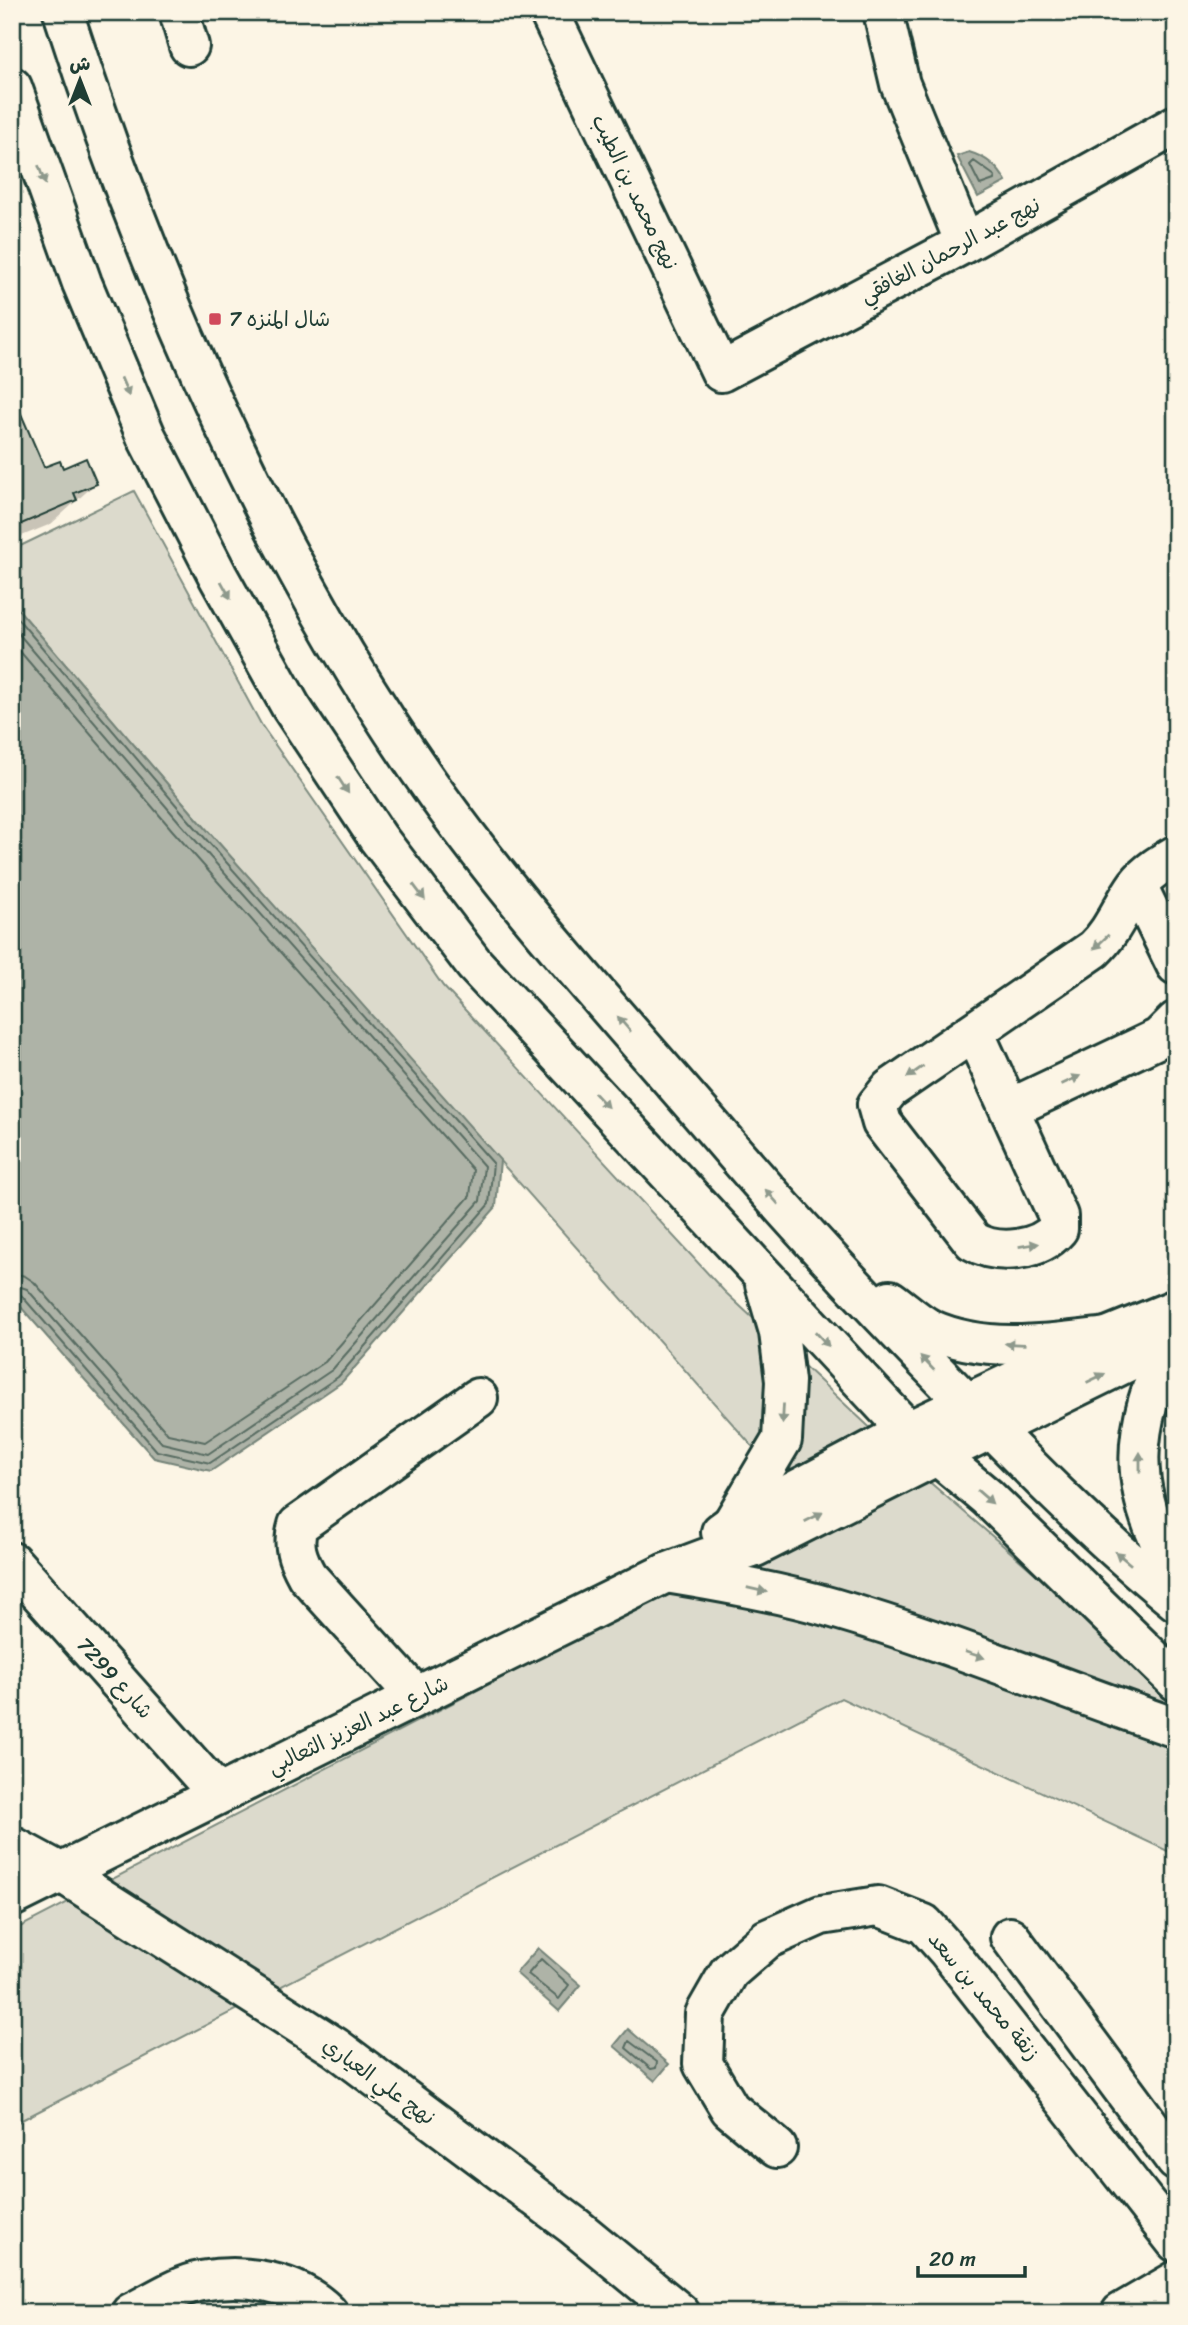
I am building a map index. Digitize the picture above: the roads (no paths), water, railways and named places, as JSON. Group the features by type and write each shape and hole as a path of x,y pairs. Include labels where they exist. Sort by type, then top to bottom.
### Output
{"main road":[{"path":"63,12 94,108 151,256 215,401 282,541 356,670 436,794 529,914 812,1244 979,1417 1107,1544 1176,1601"},
{"name":"نهج محمد بن الطيب","path":"550,12 721,372"},
{"path":"883,12 900,84 965,243"},
{"path":"12,87 18,126 146,436 291,706 378,838 474,964 762,1275 922,1443 987,1497 1176,1681"},
{"name":"نهج عبد الرحمان الغافقي","path":"721,372 965,243 1176,125"},
{"path":"974,1032 1058,1216 1058,1229 1039,1245 995,1250 982,1247 966,1234 882,1123 877,1105 890,1089 1094,949 1109,935 1137,884 1153,869 1176,855"},
{"path":"1137,884 1176,965"},
{"path":"1009,1110 1159,1038 1176,1021"},
{"path":"812,1244 929,1328 978,1343 1039,1345 1174,1330"},
{"path":"732,1524 782,1440 785,1381 779,1332 762,1275"},
{"path":"706,1558 719,1534 732,1524 922,1443 1174,1330"},
{"path":"1174,1330 1140,1427 1140,1493 1164,1552 1176,1571"},
{"path":"979,1417 1107,1337"},
{"path":"416,1696 307,1576 298,1560 294,1539 298,1525 478,1398"},
{"name":"شارع عبد العزيز الثعالبي","path":"12,1898 666,1573 706,1558 726,1558 755,1547 922,1443"},
{"name":"شارع 7299","path":"12,1562 218,1794"},
{"path":"666,1573 727,1583 832,1608 985,1658 1176,1728"},
{"name":"نهج علي العياري","path":"12,1846 62,1872 335,2047 574,2226 680,2313"},
{"name":"زنقة محمد بن سعد","path":"777,2148 730,2109 703,2064 705,2014 729,1972 767,1939 821,1915 878,1906 924,1924 948,1951 1176,2242"},
{"path":"1010,1937 1176,2161"},
{"path":"131,2313 199,2281 259,2278 315,2300 328,2313"},
{"path":"1121,2313 1176,2281"}],"water":[{"path":"969,152 991,163 1006,182 978,197 957,156"},
{"path":"12,602 193,814 500,1160 496,1207 342,1382 211,1471 154,1458 12,1297"},
{"path":"538,1948 581,1985 559,2011 516,1973"},
{"path":"628,2029 669,2064 655,2081 614,2046"}],"place":[{"name":"شال المنزه 7","path":"215,319"}]}
